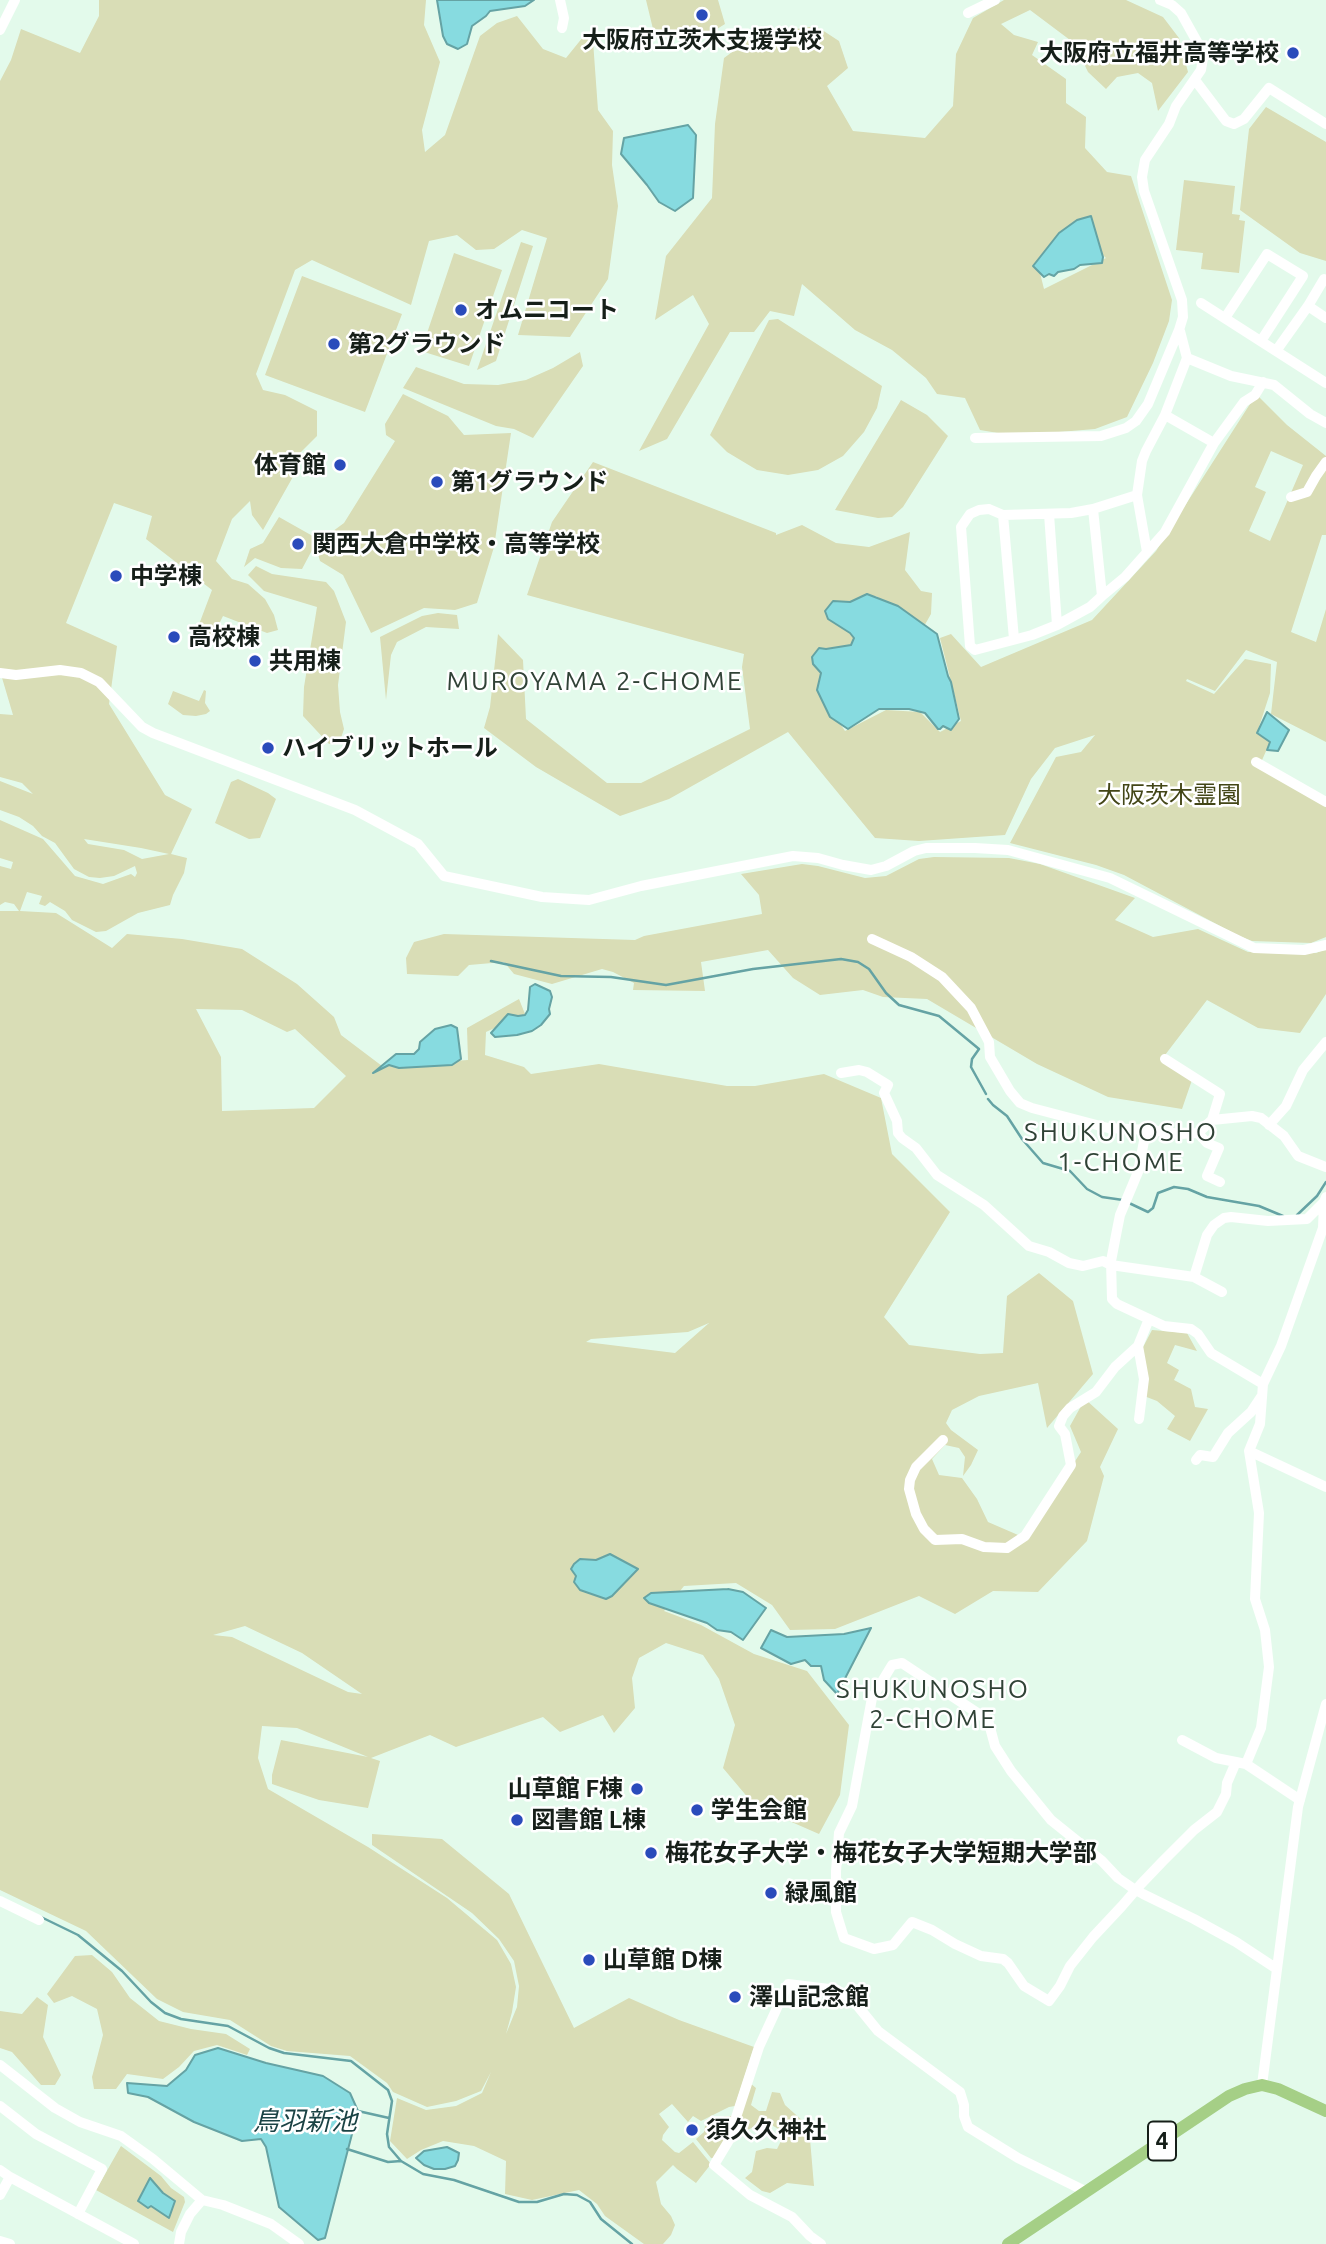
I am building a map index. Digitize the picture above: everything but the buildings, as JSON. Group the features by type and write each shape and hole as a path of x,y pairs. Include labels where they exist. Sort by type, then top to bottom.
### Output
{"main road":[{"path":"1262,2085 1292,2094 1326,2111"},
{"name":"4","path":"1008,2244 1229,2096 1262,2085"}],"street":[{"path":"0,30 15,0"},
{"path":"560,0 564,18 562,28"},
{"path":"968,13 995,0"},
{"path":"975,438 1092,437 1126,428 1136,421 1149,404 1183,317 1182,300 1144,191 1142,177 1145,160 1169,124 1176,106 1201,70 1203,58 1200,47 1181,13 1160,0"},
{"path":"1195,80 1226,121 1234,124 1244,119 1269,88 1326,124"},
{"path":"1225,318 1267,254 1303,276 1261,341"},
{"path":"1276,351 1324,279"},
{"path":"1201,303 1326,383"},
{"path":"1308,306 1326,318"},
{"path":"1147,552 1137,495 1146,450 1165,415 1187,358 1180,330"},
{"path":"1187,358 1231,376 1273,384 1310,414 1326,423"},
{"path":"1137,495 1093,509 1003,515 989,509 970,514 961,527 970,646 975,650 1057,625 1090,607 1125,577 1165,532 1214,443 1244,402 1255,395 1263,382"},
{"path":"1165,415 1214,443"},
{"path":"1291,497 1307,492 1326,462"},
{"path":"1093,509 1101,596"},
{"path":"1049,514 1057,625"},
{"path":"1003,515 1014,639"},
{"path":"0,673 16,675 60,670 81,673 99,682 142,727 355,810 418,844 444,876 542,897 589,900 641,886 793,856 818,858 843,866 871,870 926,848 1009,850 1118,881 1254,948 1304,950 1326,945"},
{"path":"1256,762 1326,802"},
{"path":"872,939 911,957 942,976 971,1008 989,1042 990,1057 1010,1091 1020,1103 1031,1108 1108,1128 1198,1133 1212,1120 1220,1094 1165,1059"},
{"path":"1269,1125 1286,1106 1303,1070 1326,1042"},
{"path":"841,1073 859,1070 867,1072 888,1086 884,1093 902,1138 916,1148 937,1175 965,1191 1000,1217 1030,1246 1069,1263 1083,1266 1103,1261 1111,1265 1194,1277 1222,1292"},
{"path":"1212,1120 1252,1116 1261,1118 1284,1136 1298,1156 1326,1167"},
{"path":"1146,1131 1135,1183 1119,1220 1111,1265 1112,1299 1117,1304 1164,1326 1191,1329 1198,1334 1211,1353 1263,1384"},
{"path":"1198,1133 1207,1143 1219,1148 1207,1176 1220,1182"},
{"path":"1194,1277 1208,1235 1214,1225 1224,1218 1268,1221 1307,1219 1325,1200"},
{"path":"1276,1969 1236,1942 1139,1892 1118,1878 1102,1861 1051,1820 1011,1771 995,1746 988,1720 902,1662 892,1665 872,1698 852,1806 839,1833 836,1871 836,1912 844,1938 874,1949 883,1948 893,1945 912,1922 981,1956 1003,1959 1024,1986 1049,2001 1070,1966 1093,1937 1163,1861 1194,1830 1217,1812 1226,1794 1227,1783 1261,1728 1269,1667 1265,1630 1255,1599 1259,1513 1249,1451 1259,1424 1263,1384 1281,1346 1323,1228 1325,1200"},
{"path":"943,1440 916,1467 910,1480 912,1502 923,1528 935,1540 962,1539 984,1547 1007,1548 1025,1536 1071,1465 1065,1434 1059,1426 1066,1411 1096,1392 1115,1367 1138,1346 1149,1319"},
{"path":"1138,1346 1143,1379 1139,1419"},
{"path":"1196,1460 1200,1455 1213,1457 1228,1433 1251,1412 1261,1397"},
{"path":"1249,1451 1326,1486"},
{"path":"1262,2085 1300,1800 1326,1704"},
{"path":"1182,1740 1216,1758 1241,1763 1300,1800"},
{"path":"0,1901 39,1920"},
{"path":"821,2244 792,2217 750,2195 715,2165 728,2142 755,2058 788,1984 837,1990 852,1999 878,2031 960,2092 968,2127 1018,2158 1087,2192"},
{"path":"0,2065 55,2108 80,2122 121,2136 202,2200 223,2205 271,2224 299,2244"},
{"path":"0,2106 36,2134 102,2169 78,2214"},
{"path":"0,2170 10,2178 134,2244"},
{"path":"0,2195 10,2178"},
{"path":"179,2244 181,2232 190,2214 202,2200"},
{"path":"0,2241 10,2244"}],"green space":[{"path":"99,0 426,0 424,25 440,62 422,130 425,152 445,135 480,36 497,23 517,16 543,49 566,58 583,37 593,41 598,110 613,131 612,165 618,206 608,279 570,337 518,335 547,238 522,230 494,249 476,250 457,235 429,241 411,305 312,260 295,270 256,374 263,390 285,395 317,411 317,436 278,475 303,459 263,530 252,515 250,501 232,519 216,561 232,579 248,584 265,599 274,615 278,630 267,633 223,616 211,640 195,635 212,590 146,539 152,516 114,503 66,623 117,646 109,704 165,795 192,809 171,854 187,858 184,873 170,905 138,913 106,931 96,932 72,920 65,911 50,902 45,906 39,904 42,896 27,892 20,911 56,913 112,948 127,934 182,939 242,949 297,984 334,1017 341,1035 382,1066 468,1060 467,1028 519,999 525,1014 486,1032 485,1055 524,1067 531,1074 599,1064 727,1086 755,1086 824,1074 881,1098 892,1154 950,1212 884,1317 909,1345 980,1354 1003,1353 1007,1296 1039,1273 1073,1301 1093,1374 1047,1428 1038,1383 979,1396 952,1410 946,1423 951,1430 978,1450 963,1476 965,1457 959,1448 945,1445 932,1459 939,1475 962,1478 977,1499 988,1522 1025,1538 1081,1452 1070,1426 1085,1399 1118,1429 1100,1467 1104,1476 1087,1541 1038,1592 993,1591 955,1614 919,1596 835,1629 790,1630 772,1605 736,1583 684,1586 664,1611 701,1625 754,1654 807,1671 849,1725 840,1795 819,1834 755,1806 723,1768 735,1725 719,1679 703,1655 666,1643 639,1658 632,1678 635,1708 614,1733 603,1715 560,1732 543,1717 456,1747 430,1735 371,1758 380,1761 368,1808 319,1800 272,1784 272,1775 281,1740 368,1757 297,1728 262,1726 258,1758 268,1789 368,1847 447,1898 497,1940 511,1964 516,1987 506,2034 517,2007 519,1986 514,1961 499,1939 472,1913 372,1845 372,1834 442,1839 509,1894 574,2028 629,1998 679,2020 754,2047 735,2106 701,2121 693,2116 688,2122 672,2104 659,2114 669,2127 662,2140 679,2153 693,2142 711,2164 696,2183 673,2165 656,2182 661,2204 675,2225 663,2244 644,2244 605,2216 597,2204 579,2190 532,2200 505,2194 506,2161 474,2146 443,2141 407,2159 390,2141 397,2098 426,2110 456,2106 482,2093 491,2072 481,2091 456,2101 427,2107 393,2092 387,2083 350,2056 287,2051 271,2046 230,2020 183,2012 157,1999 86,1931 0,1890 0,911 19,911 14,904 5,902 0,905 0,866 11,869 13,862 0,858 0,820 43,839 75,876 103,884 131,874 135,877 137,873 135,866 114,876 89,877 74,869 55,843 42,836 33,826 0,810 0,781 33,794 22,783 0,777 0,714 13,715 0,671 0,81 11,60 21,29 80,53 99,16","holes":["84,839 169,854 142,859 124,850 88,844","196,1009 242,1010 287,1032 295,1029 346,1076 314,1108 222,1111 221,1057","709,1323 675,1353 586,1342 591,1339 688,1332","245,1626 302,1653 362,1694 348,1692 232,1637 213,1635"]},
{"path":"646,0 718,0 725,24 704,37 653,29"},
{"path":"1004,0 1126,0 1163,17 1179,38 1188,72 1158,111 1152,83 1138,73 1117,77 1106,89 1088,72 1074,43 1030,10 1001,24 1014,35 1038,42 1032,55 1066,79 1066,103 1086,117 1085,148 1107,172 1131,176 1172,300 1169,321 1153,363 1127,417 1095,429 1010,435 980,430 965,398 937,394 926,378 892,350 855,330 802,284 794,316 770,311 754,332 730,332 667,439 639,451 709,324 693,295 655,320 666,256 712,198 715,124 724,58 755,35 816,26 839,41 848,68 827,86 853,131 925,138 953,106 956,54 973,18","holes":["1092,244 1106,258 1044,289 1039,269"]},
{"path":"1266,107 1326,142 1326,261 1300,253 1240,210 1249,129"},
{"path":"1184,180 1235,186 1232,214 1240,215 1239,220 1245,221 1239,273 1201,269 1203,253 1176,250"},
{"path":"521,242 533,246 496,361 477,370"},
{"name":"オムニコート","path":"454,253 502,270 469,366 421,351"},
{"name":"第2グラウンド","path":"302,276 402,314 365,412 265,375"},
{"path":"778,319 882,386 877,408 864,432 843,456 818,470 788,475 757,470 727,452 710,435 769,320"},
{"path":"580,352 583,366 533,438 403,388 416,367 464,384 498,385 526,380"},
{"name":"第1グラウンド","path":"403,394 448,416 464,435 511,433 494,547 477,603 455,610 424,608 371,633 343,575 320,561 317,551 325,537 344,523 395,441 386,435 385,424"},
{"name":"大阪茨木霊園","path":"1259,397 1287,425 1326,456 1326,535 1322,535 1291,632 1316,642 1326,609 1326,742 1271,714 1277,662 1246,650 1215,691 1187,679 1186,681 1214,694 1245,659 1271,664 1270,693 1257,733 1270,742 1259,767 1326,807 1326,937 1311,943 1252,941 1124,875 1010,843 1056,757 1081,752 1095,735 1055,748 1031,779 1005,835 919,841 875,838 788,732 669,799 620,816 536,767 484,728 490,707 498,634 523,660 526,719 607,783 641,783 750,729 742,667 744,654 527,595 552,522 593,462 776,535 802,525 836,543 869,547 910,532 905,570 921,591 932,593 931,614 923,628 902,626 908,614 901,613 876,596 850,608 829,605 860,642 829,675 819,692 845,731 886,710 920,712 940,732 961,721 940,638 951,634 981,667 1092,620 1156,551 1250,404","holes":["1271,451 1303,465 1270,541 1249,531 1266,492 1255,487"]},
{"path":"901,400 927,415 948,436 903,507 892,517 878,518 835,510"},
{"path":"279,517 318,539 302,569 281,568 255,558 244,567 250,549 263,543"},
{"path":"256,566 272,574 326,582 334,591 346,622 338,685 344,729 340,741 329,744 303,716 304,687 317,607 264,591 248,575"},
{"path":"438,613 457,615 459,629 426,627 397,642 391,655 386,700 380,637 422,616"},
{"path":"204,690 205,703 210,711 206,714 183,715 168,704 173,691 199,701"},
{"path":"238,779 276,799 260,838 249,839 215,823 231,782"},
{"path":"1009,858 1040,864 1135,898 1115,920 1153,937 1198,929 1248,952 1316,953 1326,949 1326,994 1300,1033 1258,1028 1207,1000 1162,1059 1192,1080 1182,1109 1108,1097 1037,1064 927,999 883,997 863,990 820,995 793,978 768,950 701,962 705,991 633,990 634,983 602,969 552,984 514,974 504,962 469,965 458,976 407,974 406,958 414,942 444,934 635,940 644,936 762,914 759,895 741,874 802,864 865,878 886,876 919,859"},
{"path":"1152,1330 1187,1333 1197,1351 1175,1345 1167,1363 1179,1370 1174,1380 1191,1389 1195,1407 1208,1409 1190,1441 1167,1429 1175,1416 1157,1401 1144,1396 1141,1351"},
{"path":"92,1955 112,1972 130,1998 159,2021 226,2034 250,2049 247,2055 217,2045 194,2051 163,2079 127,2074 116,2089 94,2089 92,2077 103,2035 97,2009 72,1996 54,2003 47,1994 75,1956"},
{"path":"37,1997 48,2005 43,2037 61,2075 55,2085 41,2085 12,2052 0,2048 0,2011 22,2014"},
{"path":"750,2083 756,2088 751,2105 759,2111 766,2111 772,2092 780,2093 785,2105 804,2122 810,2139 814,2186 787,2183 770,2193 762,2191 745,2178 752,2172 756,2151 777,2149 785,2133 770,2124 764,2133 757,2133 753,2127 741,2134 735,2133"},
{"path":"725,2116 732,2116 724,2141 714,2158 711,2158 696,2139 704,2132 705,2126"},
{"path":"121,2146 184,2197 185,2202 173,2232 96,2190"}],"water":[{"path":"437,0 534,0 525,6 490,11 472,26 467,44 458,49 447,44 443,36"},
{"path":"688,125 696,135 693,198 675,211 659,202 621,154 624,138"},
{"path":"1091,216 1103,257 1102,263 1080,265 1058,272 1054,276 1049,274 1044,277 1033,266 1059,233 1077,220"},
{"path":"867,594 898,606 937,634 959,719 951,730 943,726 938,729 925,713 909,709 879,709 848,729 830,717 817,690 821,673 813,664 812,657 819,648 851,645 854,638 828,619 825,611 833,601 850,602"},
{"path":"1267,712 1289,730 1278,751 1267,750 1270,742 1257,733"},
{"path":"535,984 550,991 550,1014 532,1031 495,1037 491,1033 508,1014 525,1015 530,987"},
{"path":"451,1025 457,1028 461,1059 452,1065 399,1068 389,1065 373,1073 396,1054 414,1054 419,1049 420,1042 435,1029"},
{"path":"610,1554 638,1569 606,1599 580,1590 574,1582 576,1576 571,1569 574,1564 580,1559 596,1560"},
{"path":"728,1589 743,1592 766,1608 743,1640 731,1632 717,1630 707,1623 649,1603 644,1598 651,1593"},
{"path":"871,1628 837,1694 824,1680 821,1666 811,1666 805,1660 791,1664 761,1648 771,1630 787,1637 844,1634"},
{"name":"鳥羽新池","path":"218,2048 266,2063 323,2076 350,2093 358,2111 325,2238 318,2240 279,2207 266,2147 261,2139 242,2141 194,2122 148,2097 128,2093 127,2083 167,2086 186,2070 195,2055"},
{"path":"447,2147 459,2153 455,2166 434,2169 416,2158 424,2151"},
{"path":"150,2178 163,2193 175,2201 169,2218 138,2201"}],"waterway":[{"path":"491,961 561,976 611,977 666,985 753,969 841,959 858,962 869,969 886,993 899,1005 939,1016 979,1049 972,1059 971,1067 986,1094"},
{"path":"988,1099 1007,1116 1043,1163 1070,1171 1087,1189 1102,1197 1123,1200"},
{"path":"1297,1215 1317,1196 1326,1182"},
{"path":"1129,1203 1148,1212 1153,1208 1158,1193 1174,1187 1188,1189 1207,1197 1259,1206 1283,1216"},
{"path":"41,1917 78,1935 122,1971 165,2013 181,2019 228,2026 284,2053 351,2061 388,2090 392,2101 387,2134 389,2147 401,2161 423,2174 454,2180 519,2202 537,2202 564,2194 577,2195 590,2202 601,2219 632,2244"},
{"path":"358,2111 389,2118"},
{"path":"347,2149 388,2162 401,2161"}],"place":[{"name":"大阪府立茨木支援学校","path":"702,15"},
{"name":"大阪府立福井高等学校","path":"1293,53"},
{"name":"オムニコート","path":"461,310"},
{"name":"第2グラウンド","path":"334,344"},
{"name":"体育館","path":"340,465"},
{"name":"第1グラウンド","path":"437,482"},
{"name":"関西大倉中学校・高等学校","path":"298,544"},
{"name":"中学棟","path":"116,576"},
{"name":"高校棟","path":"174,637"},
{"name":"共用棟","path":"255,661"},
{"name":"ハイブリットホール","path":"268,748"},
{"name":"山草館 F棟","path":"637,1789"},
{"name":"学生会館","path":"697,1810"},
{"name":"図書館 L棟","path":"517,1820"},
{"name":"梅花女子大学・梅花女子大学短期大学部","path":"651,1853"},
{"name":"緑風館","path":"771,1893"},
{"name":"山草館 D棟","path":"589,1960"},
{"name":"澤山記念館","path":"735,1997"},
{"name":"須久久神社","path":"692,2130"}],"district":[{"name":"MUROYAMA 2-CHOME","path":"595,681"},
{"name":"SHUKUNOSHO 1-CHOME","path":"1121,1147"},
{"name":"SHUKUNOSHO 2-CHOME","path":"933,1704"}]}
